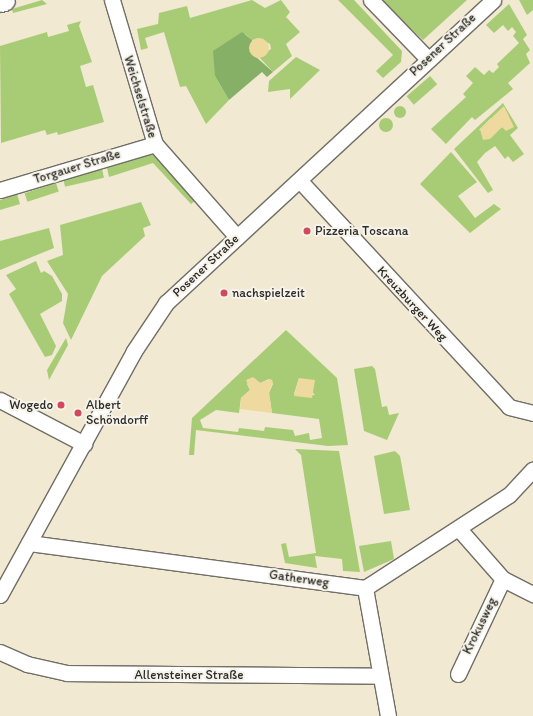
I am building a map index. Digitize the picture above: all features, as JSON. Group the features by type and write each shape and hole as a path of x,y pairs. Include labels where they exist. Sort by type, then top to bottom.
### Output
{"street":[{"path":"0,1 4,0"},
{"name":"Weichselstraße","path":"112,0 154,144 237,237"},
{"path":"372,0 428,59"},
{"name":"Posener Straße","path":"0,595 4,577 29,543 134,351 166,304 237,237 301,182 428,59 492,0"},
{"name":"Torgauer Straße","path":"0,190 154,144"},
{"name":"Kreuzburger Weg","path":"301,182 509,407 533,413"},
{"path":"0,400 84,444"},
{"path":"388,716 365,588 459,529 509,495 533,469"},
{"path":"459,529 503,578 533,594"},
{"name":"Gatherweg","path":"29,543 365,588"},
{"name":"Krokusweg","path":"458,674 503,578"},
{"name":"Allensteiner Straße","path":"0,652 26,664 67,673 380,676"}],"green space":[{"path":"42,0 47,4 13,13 12,9"},
{"path":"252,0 265,8 281,0 290,12 286,17 300,32 286,44 292,56 273,72 259,57 271,49 270,44 261,39 252,40 245,34 215,76 229,100 206,124 186,86 180,87 164,32 145,38 148,48 141,50 137,29 158,24 159,13 187,6 190,18"},
{"path":"338,0 354,0 402,51 401,62 383,78 376,71 393,55"},
{"path":"380,0 467,0 423,40"},
{"path":"519,0 533,0 533,10 527,15"},
{"path":"509,4 527,35 523,39 530,50 526,54 530,63 508,83 513,89 475,120 472,117 446,144 431,129 466,97 463,94 473,83 466,76 475,67 484,75 489,70 493,73 499,67 497,64 519,43 513,36 516,32 512,27 508,31 503,25 494,33 486,25"},
{"path":"81,21 79,26 92,62 80,66 86,87 93,85 104,122 58,135 57,132 47,135 45,130 1,143 0,46 47,32 48,37 69,31 67,25"},
{"path":"242,32 252,40 255,56 273,72 267,77 262,72 229,100 215,76 213,51"},
{"path":"296,57 320,70 290,99 290,89 268,92 269,81"},
{"path":"430,76 437,84 414,105 407,96"},
{"path":"503,103 518,128 510,135 524,154 513,162 508,156 505,159 495,146 485,153 477,162 493,190 488,193 454,149","holes":["491,118 509,130 502,127 493,134 479,130"]},
{"path":"398,106 402,106 406,112 402,118 398,118 394,114 394,110"},
{"path":"383,118 389,118 393,122 393,128 389,132 383,132 379,128 379,122"},
{"path":"451,152 477,182 458,196 475,218 494,204 501,209 470,233 420,184"},
{"path":"152,154 195,201 191,204 153,163 109,177 107,168"},
{"path":"102,169 104,178 65,187 63,178"},
{"path":"56,183 59,192 27,202 25,193"},
{"path":"17,194 20,204 0,210 0,200"},
{"path":"141,202 151,225 143,228 145,236 102,276 71,340 63,323 68,294 47,261 63,255 60,225"},
{"path":"49,228 54,248 0,270 0,241"},
{"path":"36,261 41,273 44,271 52,276 62,294 62,301 40,314 56,346 52,355 45,357 9,294 16,289 6,275"},
{"path":"286,330 337,378 348,445 328,446 196,430 194,455 189,455 192,418","holes":["254,378 260,383 269,379 273,384 269,393 272,413 319,419 322,438 310,440 309,433 295,436 293,430 265,427 264,431 239,428 238,432 203,428 200,420 216,410 239,413 241,398 250,390 247,384","299,378 315,395 294,394"]},
{"path":"66,338 68,345 49,380 47,370"},
{"path":"372,366 375,369 382,407 387,406 389,415 399,413 387,440 364,431 354,369"},
{"path":"295,449 339,451 360,572 343,571 342,559 315,556 317,568 285,563 281,544 286,543 289,557 316,553 301,455"},
{"path":"395,451 400,456 410,510 384,514 374,456"},
{"path":"391,541 394,559 364,572 359,546"}],"sand":[{"path":"259,38 266,41 269,48 266,55 259,58 252,55 249,48 252,41"},
{"path":"504,106 514,127 506,131 502,127 490,139 483,140 480,129"},
{"path":"253,377 260,383 271,379 273,382 269,393 272,413 240,409 241,398 250,390 246,380"},
{"path":"299,378 315,380 312,398 294,396"}],"place":[{"name":"Pizzeria Toscana","path":"307,231"},
{"name":"nachspielzeit","path":"224,293"},
{"name":"Wogedo","path":"61,405"},
{"name":"Albert Schöndorff","path":"78,413"}]}
